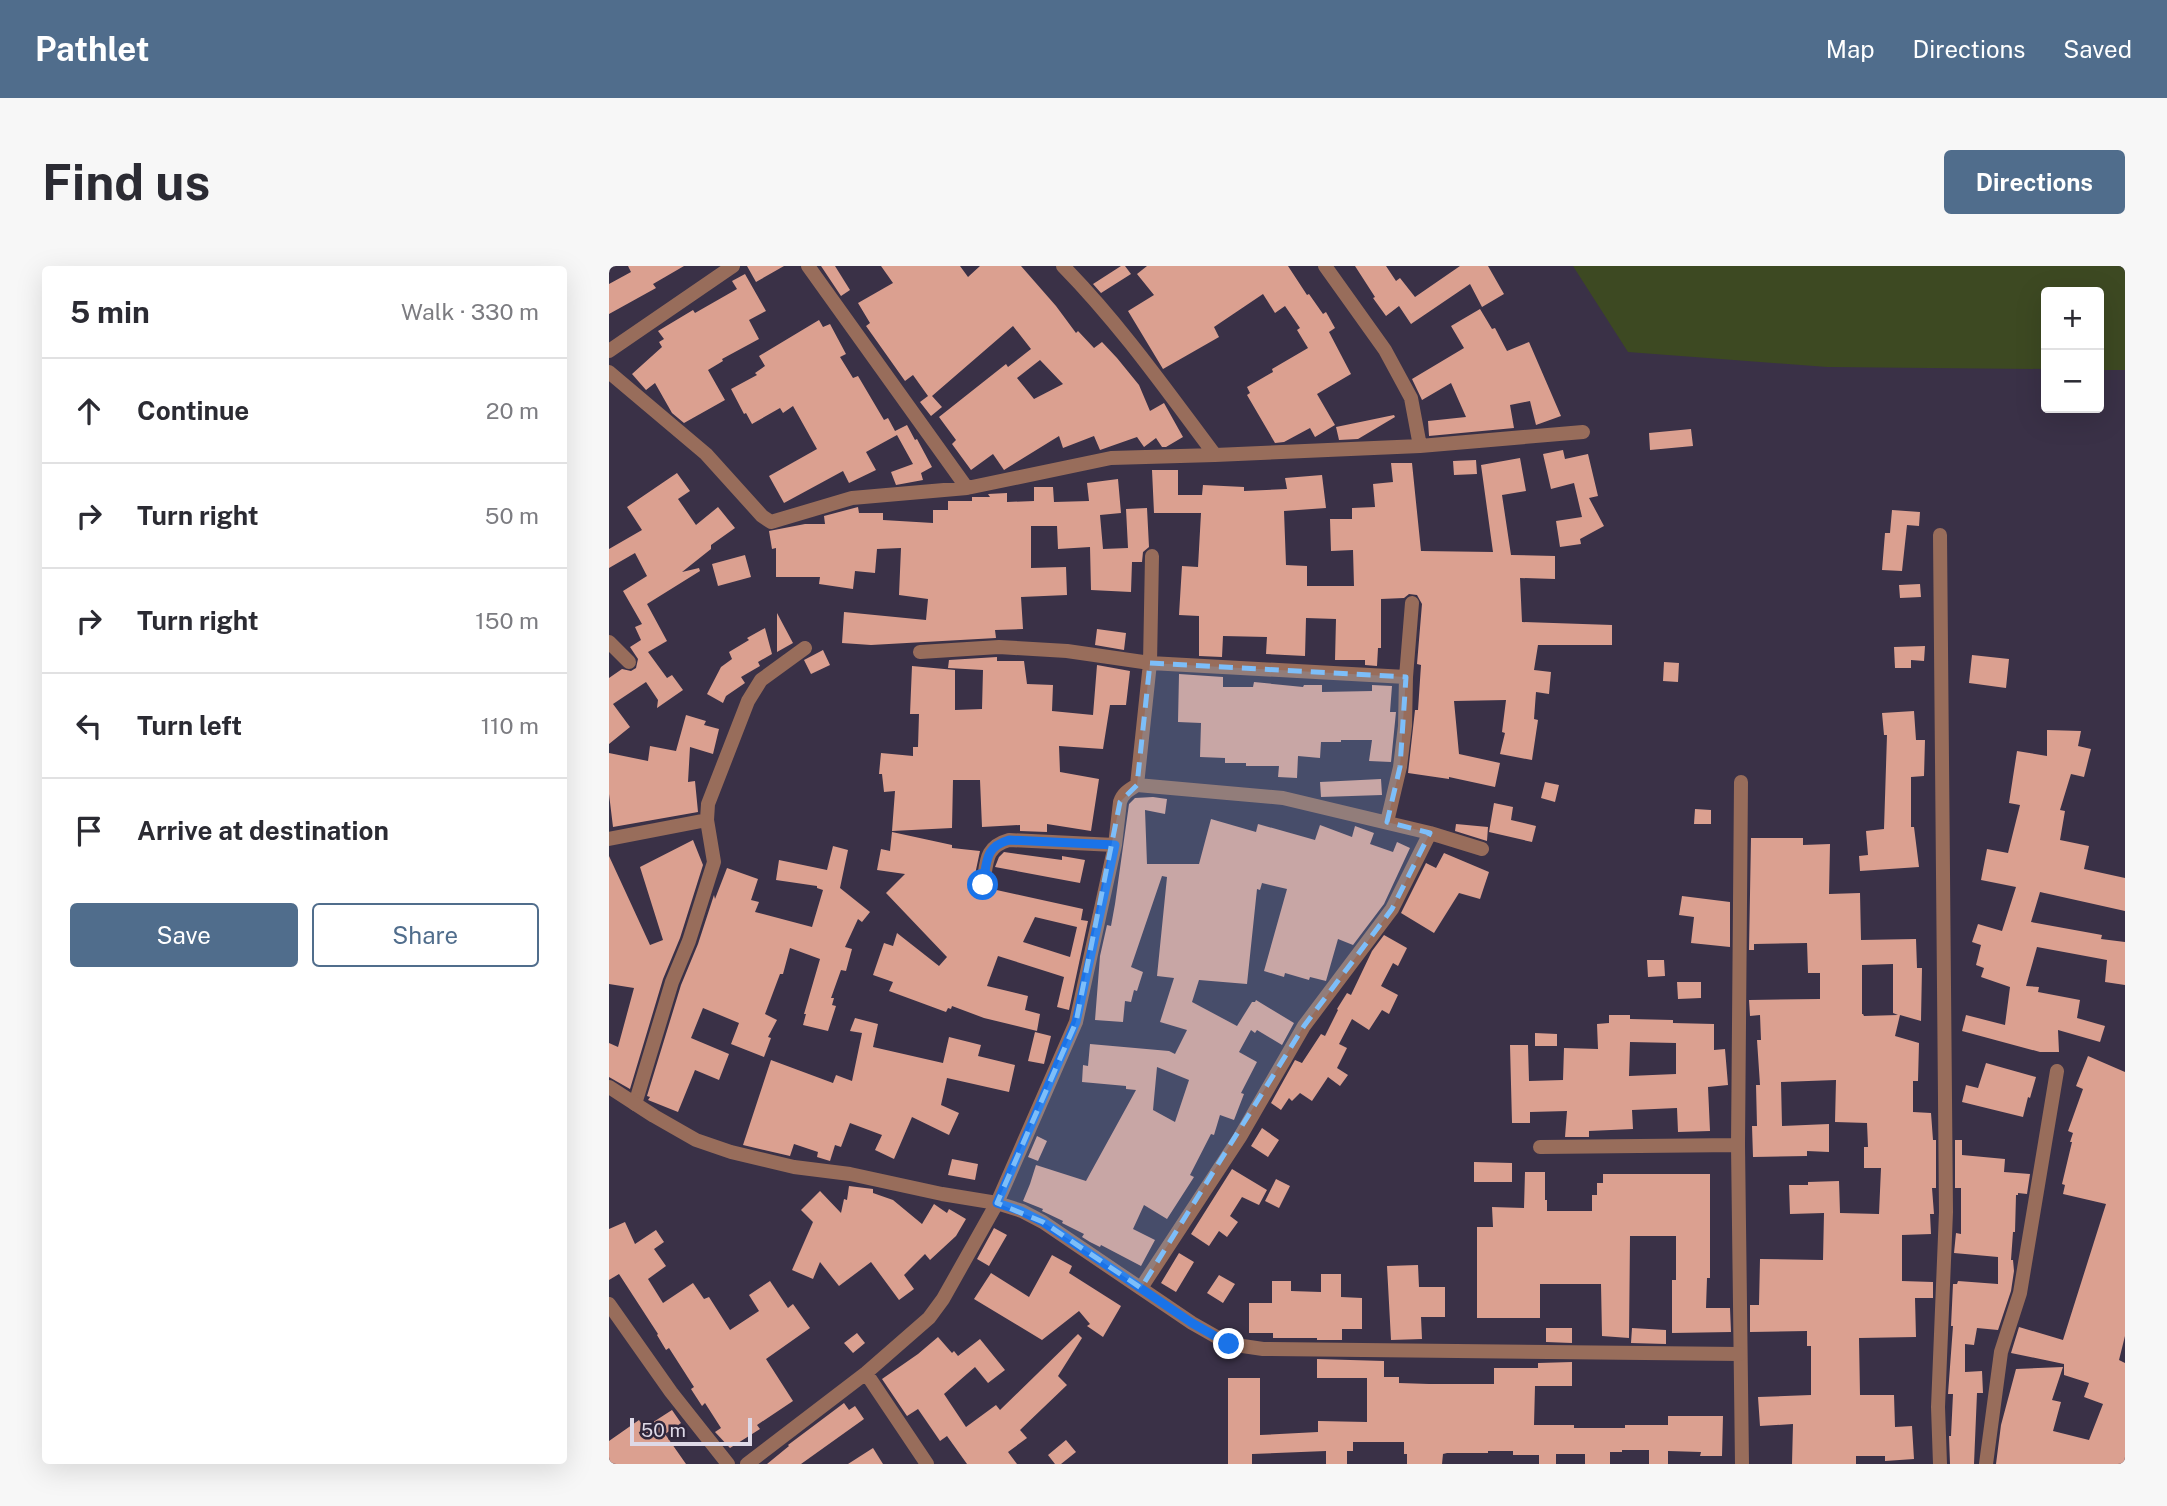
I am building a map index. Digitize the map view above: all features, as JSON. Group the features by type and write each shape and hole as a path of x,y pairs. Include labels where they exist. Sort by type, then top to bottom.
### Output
{"street":[{"path":"609,351 733,266"},
{"path":"808,266 967,488"},
{"path":"1325,266 1385,350 1411,398 1420,446"},
{"path":"1070,268 1215,456"},
{"path":"609,372 706,454 762,516 771,522 852,498 967,488 1111,458 1420,446 1583,432"},
{"path":"1940,535 1946,1212 1938,1407 1940,1464"},
{"path":"1137,785 1150,663 1153,556"},
{"path":"1387,822 1401,767 1412,603"},
{"path":"609,642 629,662"},
{"path":"919,652 999,647 1067,651 1150,663 1406,677"},
{"path":"635,1104 672,982 689,941 714,862 707,820 708,804 754,691 761,680 805,648"},
{"path":"1741,782 1738,1145 1742,1464"},
{"path":"747,1464 866,1373 929,1318 943,1299 997,1203 1076,1022 1115,845 1122,796 1137,785 1283,798 1430,833 1482,849"},
{"path":"609,839 707,820"},
{"path":"1141,1289 1240,1137 1304,1026 1392,909 1430,833"},
{"path":"983,885 990,851 997,843 1009,840 1115,845"},
{"path":"1986,1464 2001,1352 2020,1293 2057,1071"},
{"path":"609,1087 696,1140 731,1152 794,1167 850,1174 997,1203 1021,1211 1043,1222 1192,1323 1229,1344 1263,1349 1740,1354"},
{"path":"1540,1147 1738,1145"},
{"path":"609,1304 671,1392 728,1464"},
{"path":"866,1373 927,1464"}],"highlighted area":[{"path":"1150,663 1406,677 1400,767 1387,822 1430,833 1392,909 1304,1026 1141,1288 1043,1222 997,1203 1076,1022 1120,802 1137,785"}],"green space":[{"path":"1573,266 2125,266 2125,370 2104,370 2104,287 2041,287 2041,369 1827,367 1628,352"}],"building":[{"path":"628,266 684,266 653,284 656,288 609,314 609,284 631,272"},
{"path":"747,266 784,266 756,282"},
{"path":"821,266 835,266 850,290 841,296"},
{"path":"881,266 960,266 968,277 980,266 1021,266 1076,333 1078,331 1094,348 1102,342 1117,358 1139,385 1150,411 1164,403 1183,437 1166,447 1162,447 1156,438 1144,447 1137,437 1100,450 1094,436 1063,448 1059,436 1004,470 993,454 971,470 952,444 956,440 939,417 1006,364 1008,367 1031,349 1013,326 932,396 942,407 931,416 920,402 928,396 913,375 905,381 866,326 870,323 858,303 893,283","holes":["1040,360 1063,384 1034,399 1017,378"]},
{"path":"1125,266 1131,274 1101,293 1093,284"},
{"path":"1147,266 1288,266 1307,295 1309,294 1323,314 1326,312 1335,328 1329,332 1351,374 1317,394 1335,425 1315,437 1310,428 1284,442 1275,443 1247,395 1250,393 1247,387 1308,348 1297,330 1300,328 1285,306 1275,313 1263,294 1214,327 1219,337 1163,369 1128,311 1154,295 1137,274"},
{"path":"1355,266 1386,266 1396,281 1400,278 1415,297 1460,266 1488,266 1504,294 1482,307 1470,284 1411,324 1399,306 1386,316"},
{"path":"745,274 766,311 749,320 759,339 722,359 723,361 708,370 725,400 684,423 672,413 655,383 646,390 632,374 662,347 659,342 664,339 658,331 693,310 695,313 737,289 732,281"},
{"path":"1480,309 1492,329 1495,328 1507,351 1529,342 1561,416 1536,425 1530,401 1510,405 1514,428 1429,436 1428,421 1466,417 1451,383 1422,400 1412,379 1464,348 1451,326"},
{"path":"819,320 823,327 830,324 846,354 840,357 853,378 858,376 884,420 888,418 895,431 907,425 915,440 917,439 932,467 921,473 923,480 896,485 891,472 913,464 897,435 866,452 876,470 849,483 843,471 784,503 769,476 817,449 793,406 783,413 780,408 752,424 731,389 757,375 755,373 765,366 759,356"},
{"path":"1394,415 1395,417 1358,439 1339,440 1336,427"},
{"path":"1691,429 1693,446 1650,450 1649,433"},
{"path":"1563,450 1565,459 1588,454 1598,496 1589,498 1604,526 1580,539 1581,544 1560,547 1556,521 1582,517 1574,483 1551,489 1543,454"},
{"path":"1520,458 1526,491 1502,495 1511,555 1555,556 1555,579 1520,578 1522,622 1612,625 1612,645 1538,645 1534,670 1551,672 1549,694 1536,692 1534,719 1538,720 1532,760 1500,754 1505,733 1502,732 1506,700 1454,701 1459,754 1500,763 1495,787 1449,777 1408,773 1415,710 1418,710 1421,665 1417,664 1422,604 1417,595 1381,599 1381,648 1378,648 1377,666 1365,665 1365,660 1335,660 1336,619 1306,618 1305,656 1266,654 1267,637 1223,636 1222,657 1199,656 1199,616 1179,615 1182,566 1198,567 1201,513 1154,513 1152,470 1178,470 1178,495 1202,495 1203,485 1244,487 1244,491 1287,489 1285,478 1322,475 1326,508 1284,511 1286,565 1307,566 1307,586 1354,586 1353,550 1331,551 1330,519 1352,519 1352,508 1375,507 1373,484 1393,482 1391,463 1412,463 1421,551 1493,552 1481,465"},
{"path":"1476,460 1477,474 1454,475 1453,461"},
{"path":"677,473 690,491 678,499 696,525 718,507 735,528 711,545 711,549 682,572 699,568 700,571 647,604 667,641 648,652 667,678 672,675 683,690 657,708 658,700 646,682 613,704 630,727 609,744 609,678 622,669 631,671 636,668 638,659 630,647 641,640 635,627 642,624 623,591 647,576 635,553 609,568 609,549 642,530 627,507"},
{"path":"1118,479 1121,513 1100,515 1103,549 1128,548 1126,509 1147,508 1149,547 1143,552 1142,562 1132,562 1131,592 1091,590 1090,547 1058,549 1057,526 1031,526 1031,568 1066,567 1067,595 1021,597 1023,629 995,630 996,638 871,645 842,643 844,612 926,620 928,599 899,595 901,548 877,549 875,573 855,571 853,589 819,584 820,577 776,577 776,548 772,549 769,531 805,524 825,524 824,516 858,507 859,513 883,513 883,520 933,523 933,510 948,510 948,501 972,501 972,497 1007,493 1007,502 1034,501 1034,487 1053,487 1054,502 1089,501 1087,483"},
{"path":"1892,510 1920,512 1919,526 1907,525 1902,571 1882,570 1885,533 1890,533"},
{"path":"745,555 751,577 718,586 712,564"},
{"path":"1920,584 1921,597 1900,598 1899,585"},
{"path":"777,613 793,643 777,652"},
{"path":"765,628 772,654 758,662 760,666 741,677 745,683 726,696 723,703 707,694 721,667 732,659 729,652"},
{"path":"1097,629 1126,633 1124,650 1095,645"},
{"path":"1925,646 1924,661 1911,660 1911,668 1895,668 1894,647"},
{"path":"823,650 830,665 811,674 804,660"},
{"path":"1972,655 2009,659 2006,688 1969,683"},
{"path":"997,657 997,661 1024,661 1027,684 1053,685 1052,711 1093,715 1097,665 1130,671 1126,705 1110,705 1103,749 1059,746 1060,772 1099,779 1091,831 1047,824 1047,832 1020,831 1020,825 982,827 980,780 953,780 952,828 892,831 895,791 884,792 882,774 879,774 881,753 913,756 913,747 918,747 919,714 910,714 912,666 955,670 955,710 982,709 983,670 948,668 949,660"},
{"path":"1664,662 1679,663 1678,682 1663,681"},
{"path":"1179,674 1223,677 1223,687 1253,687 1254,682 1303,687 1322,685 1322,692 1372,691 1372,685 1392,686 1390,712 1396,712 1391,762 1369,761 1372,740 1321,742 1320,758 1298,756 1297,778 1278,777 1279,766 1246,766 1246,763 1225,763 1225,758 1200,757 1201,723 1178,722"},
{"path":"1914,711 1916,740 1925,740 1924,776 1911,777 1911,827 1914,827 1919,867 1860,871 1859,856 1868,855 1866,831 1884,829 1887,735 1884,735 1882,713"},
{"path":"686,715 706,721 704,725 719,729 713,754 690,747 688,782 695,781 698,812 613,827 609,794 609,753 648,761 650,746 676,751"},
{"path":"2047,730 2081,731 2078,746 2091,749 2084,777 2071,774 2060,810 2065,811 2060,840 2089,846 2084,869 2125,878 2125,911 2040,892 2031,922 2125,942 2125,985 2105,982 2107,960 2037,947 2026,986 2039,987 2038,992 2080,1000 2077,1018 2105,1026 2100,1042 2058,1030 2059,1052 2040,1052 1962,1031 1966,1015 2005,1025 2010,987 1981,977 1984,968 1976,965 1981,945 1972,942 1978,924 2002,931 2016,887 1981,880 1987,849 2008,853 2020,805 2009,803 2017,751 2047,756"},
{"path":"1381,779 1382,795 1321,797 1320,782"},
{"path":"1545,782 1559,785 1555,802 1541,798"},
{"path":"1135,798 1167,799 1165,814 1145,810 1147,864 1199,864 1211,819 1256,832 1258,824 1315,840 1320,825 1352,837 1355,826 1374,833 1370,844 1393,852 1397,842 1410,848 1384,904 1353,945 1338,939 1326,981 1310,977 1309,980 1285,973 1284,977 1264,971 1287,889 1262,883 1260,890 1257,889 1247,984 1199,980 1192,1002 1237,1026 1256,1000 1294,1023 1282,1045 1257,1030 1255,1033 1251,1030 1239,1052 1257,1062 1241,1093 1244,1094 1234,1120 1220,1115 1214,1135 1211,1134 1190,1175 1194,1177 1167,1219 1144,1205 1133,1229 1155,1240 1141,1266 1090,1242 1082,1237 1084,1234 1062,1223 1063,1221 1023,1201 1036,1165 1086,1181 1136,1090 1126,1089 1126,1086 1082,1082 1083,1065 1088,1066 1090,1044 1169,1051 1175,1054 1187,1030 1160,1022 1174,978 1157,976 1167,877 1162,876 1131,967 1143,972 1131,1002 1125,1001 1123,1022 1095,1020 1100,956 1107,925 1111,926 1129,804","holes":["1157,1067 1189,1080 1175,1122 1153,1110"]},
{"path":"1494,803 1513,807 1511,820 1536,826 1532,842 1489,832"},
{"path":"1695,809 1711,810 1711,824 1694,824"},
{"path":"1456,824 1488,827 1487,841 1455,831"},
{"path":"892,832 952,845 952,848 980,851 973,884 974,889 981,894 987,894 992,889 1083,909 1081,920 1088,921 1069,1010 1057,1007 1064,977 998,956 987,986 1028,996 1025,1010 1040,1014 1037,1031 984,1018 952,1006 946,1012 889,991 893,982 873,975 884,943 893,946 897,933 939,966 947,957 886,893 905,874 877,870 881,849 890,851","holes":["1035,917 1077,927 1070,957 1023,942"]},
{"path":"1751,838 1803,838 1803,845 1830,844 1829,894 1860,893 1861,940 1916,939 1917,968 1922,968 1921,1021 1900,1015 1895,1036 1919,1043 1918,1081 1913,1081 1913,1112 1931,1113 1933,1140 1936,1140 1936,1188 1932,1188 1934,1214 1930,1214 1931,1234 1902,1235 1902,1281 1933,1282 1933,1298 1915,1298 1916,1337 1859,1338 1860,1395 1894,1395 1895,1427 1912,1426 1914,1459 1885,1461 1885,1456 1856,1456 1856,1464 1792,1464 1793,1424 1760,1426 1758,1397 1811,1395 1811,1346 1807,1346 1807,1331 1750,1332 1750,1305 1759,1305 1760,1259 1823,1260 1824,1213 1790,1214 1789,1185 1839,1181 1840,1213 1879,1214 1881,1168 1864,1168 1864,1147 1868,1147 1867,1123 1835,1122 1836,1080 1781,1082 1782,1126 1829,1124 1829,1152 1807,1151 1807,1156 1753,1157 1752,1126 1757,1126 1756,1085 1760,1085 1757,1040 1761,1040 1760,1015 1750,1016 1749,1000 1820,999 1820,973 1808,973 1807,943 1754,944 1754,950 1749,950","holes":["1893,964 1893,1013 1898,1015 1862,1014 1862,965"]},
{"path":"693,840 703,865 680,938 663,979 630,1089 609,1077 609,1043 618,1047 634,988 609,984 609,856 650,945 663,940 640,867"},
{"path":"833,846 848,850 840,888 870,912 862,922 858,919 845,947 852,949 846,971 841,970 831,998 834,998 832,1005 836,1006 828,1031 803,1025 820,959 790,948 783,974 780,974 765,1014 777,1020 768,1037 771,1038 764,1057 731,1044 739,1023 703,1008 691,1038 729,1054 719,1080 695,1070 678,1112 648,1100 681,985 714,895 715,899 727,868 758,879 751,900 759,902 755,912 812,927 823,890 817,886 776,880 779,860 827,870"},
{"path":"1004,852 1062,860 1062,856 1085,860 1080,883 995,867"},
{"path":"1444,853 1489,872 1480,899 1459,893 1434,933 1401,913 1426,863 1436,868"},
{"path":"1682,896 1730,902 1730,947 1691,943 1694,917 1679,915"},
{"path":"1384,935 1407,948 1398,966 1393,963 1381,986 1398,995 1389,1014 1382,1010 1369,1030 1352,1019 1339,1044 1347,1048 1337,1068 1348,1075 1340,1086 1328,1077 1312,1101 1300,1093 1292,1101 1289,1098 1281,1110 1271,1103 1295,1060 1302,1063 1321,1034 1325,1036 1337,1009 1347,993 1351,995 1372,951"},
{"path":"1647,960 1664,960 1665,976 1648,977"},
{"path":"1677,982 1701,982 1701,998 1678,999"},
{"path":"1609,1015 1630,1015 1630,1019 1714,1024 1714,1050 1725,1049 1728,1085 1708,1087 1710,1131 1678,1132 1677,1108 1632,1110 1633,1129 1589,1131 1589,1137 1565,1137 1567,1111 1530,1112 1530,1123 1512,1123 1510,1045 1528,1045 1529,1081 1563,1080 1564,1048 1598,1049 1597,1024 1609,1023","holes":["1630,1042 1676,1043 1676,1074 1629,1076"]},
{"path":"855,1018 878,1024 873,1047 943,1063 949,1037 981,1045 978,1056 1015,1065 1009,1092 947,1078 941,1105 959,1113 949,1135 912,1117 894,1159 875,1150 882,1135 850,1123 841,1147 835,1145 830,1161 817,1157 818,1152 794,1144 790,1156 743,1145 771,1060 833,1083 836,1075 852,1081 862,1033 850,1031"},
{"path":"1035,1032 1051,1036 1044,1064 1028,1061"},
{"path":"1535,1033 1557,1034 1557,1046 1535,1046"},
{"path":"2088,1056 2125,1072 2125,1336 2119,1360 2125,1363 2125,1464 1996,1464 2001,1425 2016,1369 2063,1367 2052,1400 2061,1402 2053,1431 2089,1440 2103,1404 2084,1397 2089,1383 2064,1375 2064,1364 2011,1353 2019,1327 2063,1340 2106,1204 2063,1194 2065,1185 2062,1184 2073,1133 2068,1131 2083,1089 2076,1086"},
{"path":"1986,1063 2036,1077 2023,1117 1962,1102 1966,1085 1978,1088"},
{"path":"1262,1128 1279,1140 1268,1157 1251,1146"},
{"path":"1037,1136 1047,1141 1038,1161 1028,1157"},
{"path":"1955,1140 1962,1140 1962,1155 2005,1159 2004,1172 2030,1174 2027,1194 2016,1195 2011,1260 2014,1271 2011,1291 1998,1330 1977,1328 1974,1345 1965,1344 1965,1372 1982,1371 1983,1393 1977,1393 1974,1464 1950,1464 1949,1436 1953,1394 1948,1394 1953,1284 1958,1281 1998,1284 1998,1257 1954,1253 1956,1233 1961,1234 1961,1188 1955,1188"},
{"path":"952,1159 978,1164 975,1180 948,1175"},
{"path":"1474,1162 1512,1163 1512,1182 1474,1182"},
{"path":"1232,1169 1267,1190 1259,1205 1242,1197 1230,1216 1238,1222 1227,1237 1219,1231 1209,1246 1191,1234"},
{"path":"1525,1172 1545,1172 1547,1211 1592,1211 1592,1195 1597,1195 1597,1183 1603,1183 1603,1174 1710,1174 1710,1278 1707,1278 1706,1308 1730,1308 1731,1332 1672,1333 1672,1280 1676,1280 1676,1236 1630,1236 1629,1338 1602,1336 1601,1284 1540,1284 1540,1318 1477,1318 1477,1227 1493,1227 1492,1207 1524,1208"},
{"path":"1276,1179 1290,1186 1279,1208 1265,1201"},
{"path":"849,1186 873,1189 873,1193 893,1200 922,1224 934,1204 947,1213 949,1209 966,1219 956,1236 930,1260 925,1254 904,1275 914,1289 899,1300 871,1262 839,1286 820,1262 813,1279 792,1270 813,1222 801,1210 820,1191 841,1213"},
{"path":"625,1222 635,1244 656,1230 664,1242 654,1249 666,1266 648,1279 663,1303 693,1283 704,1299 709,1297 730,1330 759,1311 749,1295 770,1281 788,1308 793,1304 810,1328 766,1359 793,1401 757,1425 760,1429 730,1448 715,1432 721,1428 705,1403 702,1406 691,1389 694,1387 669,1348 666,1350 619,1274 609,1280 609,1229"},
{"path":"994,1228 1007,1235 989,1266 977,1259"},
{"path":"1179,1253 1194,1262 1176,1292 1161,1283"},
{"path":"1052,1255 1072,1266 1069,1273 1121,1306 1103,1337 1087,1326 1090,1324 1079,1311 1042,1340 974,1299 991,1273 1029,1297"},
{"path":"1418,1265 1419,1287 1445,1287 1445,1317 1421,1317 1422,1339 1391,1340 1387,1266"},
{"path":"1321,1274 1341,1274 1341,1297 1362,1298 1362,1329 1342,1329 1342,1340 1273,1338 1273,1333 1249,1333 1249,1303 1272,1303 1272,1281 1291,1281 1291,1291 1321,1292"},
{"path":"1219,1275 1235,1284 1223,1303 1207,1293"},
{"path":"1546,1328 1572,1328 1572,1343 1546,1342"},
{"path":"1632,1328 1666,1330 1666,1344 1631,1343"},
{"path":"857,1333 865,1343 853,1353 844,1343"},
{"path":"1078,1334 1082,1338 1058,1376 1067,1385 1020,1430 1027,1438 1008,1452 1017,1464 967,1464 947,1436 940,1441 918,1409 907,1416 882,1379 938,1337 958,1356 980,1339 1005,1370 988,1383 975,1367 944,1394 966,1427 996,1405 1000,1410"},
{"path":"1317,1359 1384,1361 1384,1377 1399,1377 1399,1383 1429,1384 1494,1384 1494,1368 1538,1368 1538,1363 1572,1362 1572,1386 1535,1386 1534,1425 1625,1428 1625,1425 1668,1425 1668,1416 1723,1416 1722,1456 1668,1451 1668,1464 1649,1464 1649,1450 1622,1450 1610,1452 1610,1464 1585,1464 1585,1454 1556,1454 1556,1464 1539,1464 1539,1455 1488,1451 1443,1454 1442,1464 1407,1464 1404,1442 1353,1442 1353,1451 1347,1451 1347,1464 1326,1464 1326,1451 1252,1454 1252,1464 1228,1464 1228,1378 1260,1378 1260,1435 1318,1432 1318,1421 1367,1422 1367,1378 1317,1378"},
{"path":"844,1403 849,1410 855,1406 864,1419 801,1464 767,1464 788,1445"},
{"path":"672,1410 681,1423 665,1434 686,1464 609,1464 609,1441 639,1420 644,1428"},
{"path":"1066,1440 1076,1452 1061,1464 1055,1464 1048,1455"},
{"path":"873,1448 883,1464 848,1464"}],"route":[{"path":"983,885 990,851 997,843 1009,840 1115,845 1076,1022 997,1203 1043,1222 1192,1323 1229,1344"}]}
